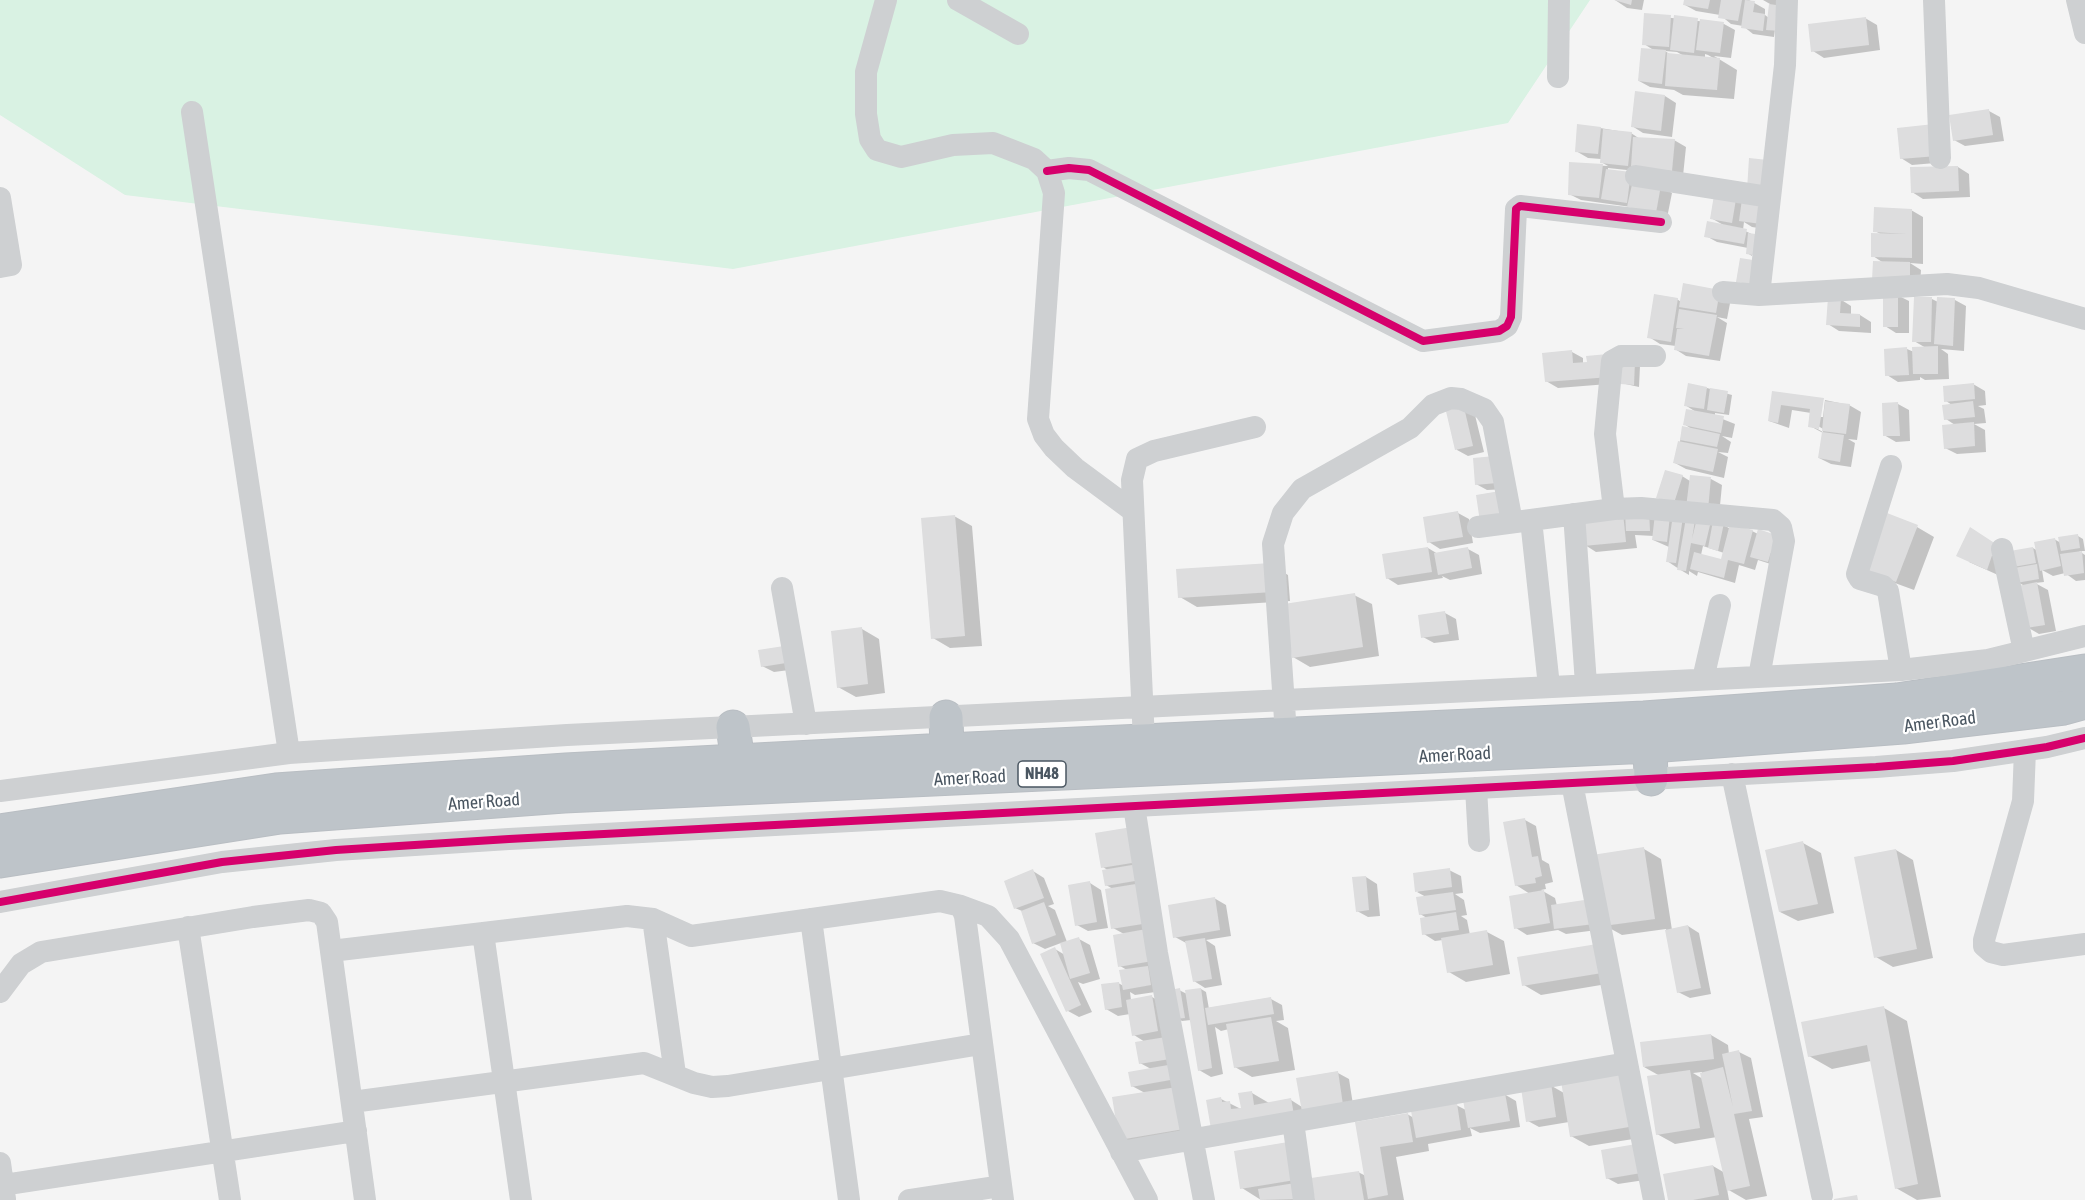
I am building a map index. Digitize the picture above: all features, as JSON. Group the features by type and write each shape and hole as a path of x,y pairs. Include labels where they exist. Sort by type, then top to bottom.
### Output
{"highway":[{"name":"Amer Road","path":"0,831 276,790 947,750 1644,718 1898,700 2085,671"},
{"name":"Amer Road","path":"0,861 280,817 540,798 1650,746 1903,727 2064,708 2085,702"},
{"path":"946,717 947,750"},
{"path":"733,727 738,761"},
{"path":"1650,746 1652,778"}],"street":[{"path":"886,0 866,72 867,125 870,139 878,150 901,157 953,145 993,144 1034,159 1047,171 1054,193 1038,419 1044,435 1054,448 1075,468 1133,511"},
{"path":"958,0 1018,34"},
{"path":"1558,77 1559,0"},
{"path":"1759,295 1785,65 1787,0"},
{"path":"1934,0 1941,158"},
{"path":"2077,0 2085,33"},
{"path":"192,112 289,753"},
{"path":"1047,171 1069,168 1089,170 1423,341 1499,331 1506,326 1511,317 1516,209 1520,206 1661,222"},
{"path":"1636,176 1769,196"},
{"path":"0,198 11,265 0,267"},
{"path":"1723,292 1759,295 1947,284 1979,288 2085,319"},
{"path":"1614,509 1605,434 1612,361 1621,356 1655,356"},
{"path":"1286,734 1273,544 1283,513 1302,489 1410,428 1433,405 1451,398 1461,399 1484,409 1493,422 1522,521 1549,686"},
{"path":"1144,741 1132,480 1137,459 1154,451 1255,427"},
{"path":"1891,466 1857,574 1860,579 1882,586 1888,591 1901,670"},
{"path":"1478,527 1614,509 1641,508 1773,520 1781,527 1784,541 1760,677"},
{"path":"1574,514 1586,684"},
{"path":"2002,549 2024,651"},
{"path":"782,588 806,724"},
{"path":"1703,679 1720,605"},
{"path":"0,791 289,753 733,727 1901,670 1988,660 2085,636"},
{"path":"0,902 222,862 336,850 1953,761 2085,738"},
{"path":"2025,750 2023,801 1984,946 1991,952 2002,955 2085,944"},
{"path":"1731,774 1822,1195"},
{"path":"1572,783 1654,1200"},
{"path":"1476,788 1479,841"},
{"path":"1134,806 1157,953 1204,1200"},
{"path":"331,951 627,916 653,919 690,936 940,902 961,906 988,916 1009,939 1147,1200"},
{"path":"909,1200 1002,1193 965,916 961,906"},
{"path":"0,992 21,964 40,951 309,910 321,913 327,922 365,1200"},
{"path":"653,919 675,1074"},
{"path":"811,919 849,1200"},
{"path":"188,927 230,1200"},
{"path":"483,933 521,1200"},
{"path":"352,1102 644,1063 694,1083 712,1087 981,1044"},
{"path":"1122,1152 1628,1063"},
{"path":"1293,1122 1304,1200"},
{"path":"3,1183 356,1131"}],"green space":[{"path":"0,0 1590,0 1508,123 733,269 125,195 0,115"}],"building":[{"path":"1614,0 1632,0 1631,5"},
{"path":"1684,0 1710,0 1708,9 1683,5"},
{"path":"1721,0 1742,0 1738,21 1718,18"},
{"path":"1745,0 1755,1 1753,12 1765,14 1763,31 1741,28"},
{"path":"1769,4 1783,6 1781,31 1766,30"},
{"path":"1644,13 1671,15 1669,47 1642,45"},
{"path":"1674,15 1698,18 1694,53 1670,50"},
{"path":"1866,17 1869,45 1811,52 1808,24"},
{"path":"1700,19 1724,22 1720,53 1696,50"},
{"path":"1641,48 1666,50 1662,84 1638,81"},
{"path":"1667,53 1720,58 1717,90 1665,86"},
{"path":"1635,91 1665,95 1661,131 1631,127"},
{"path":"1989,109 1993,135 1953,141 1949,115"},
{"path":"1577,124 1601,127 1598,154 1575,152"},
{"path":"1934,124 1937,156 1900,159 1897,128"},
{"path":"1603,129 1632,132 1628,166 1600,163"},
{"path":"1633,137 1675,139 1672,171 1631,167"},
{"path":"1749,158 1768,160 1765,191 1747,190"},
{"path":"1569,162 1603,164 1599,198 1568,195"},
{"path":"1958,166 1959,191 1911,193 1910,167"},
{"path":"1606,169 1631,172 1627,203 1601,199"},
{"path":"1633,180 1661,185 1656,213 1627,207"},
{"path":"1714,195 1736,199 1732,223 1710,219"},
{"path":"1742,199 1764,202 1761,224 1739,221"},
{"path":"1874,207 1912,209 1912,258 1871,257 1871,233 1907,234 1873,232"},
{"path":"1707,221 1747,229 1744,244 1704,237"},
{"path":"1748,233 1763,235 1760,256 1746,254"},
{"path":"1740,258 1760,261 1756,285 1736,282"},
{"path":"1873,261 1910,262 1910,281 1872,280"},
{"path":"1683,283 1720,290 1716,313 1679,307"},
{"path":"1883,293 1898,293 1898,327 1883,327"},
{"path":"1654,294 1678,298 1671,342 1647,338"},
{"path":"1828,297 1841,298 1840,313 1860,314 1860,327 1826,325"},
{"path":"1914,297 1932,297 1931,342 1912,342"},
{"path":"1937,297 1955,298 1953,346 1934,344"},
{"path":"1679,309 1717,315 1709,356 1674,350 1677,329 1684,329 1676,328"},
{"path":"1938,346 1938,374 1913,374 1912,347"},
{"path":"1907,347 1909,375 1885,376 1884,349"},
{"path":"1572,350 1573,363 1587,362 1586,356 1608,354 1610,377 1545,382 1542,353"},
{"path":"1622,361 1635,361 1634,385 1620,384"},
{"path":"1688,383 1707,387 1704,409 1684,406"},
{"path":"1974,383 1975,399 1944,402 1943,386"},
{"path":"1710,388 1728,391 1724,413 1707,410"},
{"path":"1772,391 1824,398 1819,429 1808,427 1810,409 1781,405 1778,423 1768,421"},
{"path":"1825,401 1850,404 1846,434 1822,431"},
{"path":"1973,401 1975,417 1944,420 1942,405"},
{"path":"1898,402 1900,436 1883,436 1882,403"},
{"path":"1463,403 1473,446 1455,450 1445,407"},
{"path":"1686,409 1724,416 1721,433 1683,425"},
{"path":"1974,422 1975,446 1944,449 1942,425"},
{"path":"1682,426 1720,434 1717,447 1680,440"},
{"path":"1822,432 1844,435 1840,462 1818,458"},
{"path":"1678,441 1718,449 1713,472 1673,463"},
{"path":"1495,456 1497,483 1475,485 1473,458"},
{"path":"1665,470 1683,475 1674,503 1656,498"},
{"path":"1690,475 1711,477 1708,510 1686,508"},
{"path":"1500,491 1507,518 1480,522 1476,495"},
{"path":"1458,511 1463,537 1427,543 1423,517"},
{"path":"1649,511 1650,531 1626,531 1625,512"},
{"path":"1623,513 1626,542 1583,546 1580,518"},
{"path":"1887,513 1918,525 1896,582 1865,570"},
{"path":"1655,514 1670,516 1667,542 1652,540"},
{"path":"955,515 965,636 931,639 921,518"},
{"path":"1673,515 1683,517 1676,563 1666,562"},
{"path":"1686,518 1695,520 1692,539 1697,518 1711,521 1705,546 1691,543 1686,571 1677,570"},
{"path":"1713,521 1724,523 1718,551 1708,548"},
{"path":"1730,524 1753,530 1744,564 1728,560 1724,578 1690,569 1694,552 1721,559"},
{"path":"1970,527 1996,544 1987,570 1956,556"},
{"path":"1758,529 1776,535 1768,562 1750,557"},
{"path":"2078,534 2080,548 2061,551 2058,537"},
{"path":"2055,538 2061,566 2040,571 2034,542"},
{"path":"1428,547 1432,572 1386,579 1382,554"},
{"path":"1468,547 1472,568 1438,575 1434,553"},
{"path":"2033,547 2036,563 2013,567 2010,551"},
{"path":"2082,551 2084,573 2064,576 2060,554"},
{"path":"1271,563 1273,592 1178,598 1176,569"},
{"path":"2037,564 2039,579 2016,583 2014,568"},
{"path":"2037,582 2045,625 2026,628 2018,586"},
{"path":"1355,593 1363,647 1292,658 1284,604"},
{"path":"1445,611 1449,634 1421,638 1418,615"},
{"path":"862,627 868,684 837,688 831,631"},
{"path":"784,646 786,663 761,667 758,650"},
{"path":"1525,818 1532,857 1538,856 1542,876 1535,878 1536,883 1515,886 1503,822"},
{"path":"1132,827 1138,862 1101,868 1095,833"},
{"path":"1803,841 1818,904 1779,912 1765,850"},
{"path":"1644,847 1655,919 1603,926 1592,855"},
{"path":"1896,849 1917,949 1874,958 1854,857"},
{"path":"1138,864 1141,880 1105,886 1102,870"},
{"path":"1450,868 1452,887 1415,892 1413,873"},
{"path":"1033,869 1044,898 1014,909 1004,881"},
{"path":"1366,876 1369,910 1356,912 1352,877"},
{"path":"1090,881 1097,922 1075,926 1068,885"},
{"path":"1142,883 1149,923 1111,929 1105,889"},
{"path":"1544,890 1550,923 1514,929 1509,896"},
{"path":"1453,892 1456,910 1419,915 1416,897"},
{"path":"1215,897 1220,930 1173,938 1168,905"},
{"path":"1591,899 1594,924 1554,929 1551,905"},
{"path":"1044,902 1056,935 1032,944 1021,911"},
{"path":"1456,912 1459,930 1422,935 1420,918"},
{"path":"1688,925 1701,988 1677,993 1665,930"},
{"path":"1152,928 1158,960 1118,967 1113,935"},
{"path":"1487,930 1493,965 1447,973 1441,938"},
{"path":"1079,937 1090,973 1070,979 1060,943"},
{"path":"1205,938 1212,979 1193,982 1185,941"},
{"path":"1597,944 1602,973 1522,986 1517,957"},
{"path":"1055,947 1081,1005 1066,1012 1040,954"},
{"path":"1148,966 1151,985 1123,990 1119,970"},
{"path":"1119,982 1122,1007 1105,1010 1101,984"},
{"path":"1180,988 1185,1018 1175,1019 1170,990"},
{"path":"1201,988 1212,1068 1198,1071 1185,990"},
{"path":"1152,995 1158,1031 1132,1036 1126,1000"},
{"path":"1271,997 1274,1014 1208,1025 1205,1008"},
{"path":"1884,1006 1918,1184 1895,1189 1867,1045 1808,1057 1801,1022"},
{"path":"1271,1017 1279,1061 1234,1068 1226,1024"},
{"path":"1711,1034 1714,1059 1643,1067 1640,1042"},
{"path":"1166,1037 1170,1059 1139,1064 1135,1042"},
{"path":"1739,1050 1752,1111 1734,1114 1750,1186 1727,1191 1700,1073 1723,1067 1733,1107 1722,1054"},
{"path":"1174,1064 1176,1079 1131,1087 1128,1072"},
{"path":"1690,1070 1700,1128 1656,1135 1647,1076"},
{"path":"1338,1071 1343,1105 1302,1112 1296,1078"},
{"path":"1619,1071 1629,1127 1570,1137 1561,1081"},
{"path":"1551,1083 1556,1117 1526,1122 1521,1088"},
{"path":"1177,1087 1184,1129 1119,1140 1112,1097"},
{"path":"1252,1091 1254,1105 1291,1098 1294,1115 1211,1129 1206,1100 1221,1097 1222,1102 1230,1101 1231,1109 1241,1108 1238,1093"},
{"path":"1505,1093 1510,1121 1468,1128 1463,1100"},
{"path":"1457,1103 1461,1130 1416,1138 1411,1111"},
{"path":"1408,1113 1413,1142 1380,1147 1388,1195 1368,1199 1355,1122"},
{"path":"1288,1142 1295,1180 1240,1189 1234,1151"},
{"path":"1642,1143 1647,1172 1606,1179 1601,1150"},
{"path":"1713,1165 1719,1195 1693,1200 1668,1200 1663,1174"},
{"path":"1359,1171 1364,1200 1315,1200 1311,1178"},
{"path":"1295,1183 1298,1199 1260,1200 1258,1189"},
{"path":"1857,1195 1858,1200 1834,1200 1834,1199"}],"cycle path":[{"path":"1047,171 1069,168 1089,170 1423,341 1499,331 1507,326 1511,317 1516,209 1520,206 1661,222"},
{"path":"0,902 222,862 336,850 1876,767 1953,761 2047,747 2085,738"}]}
